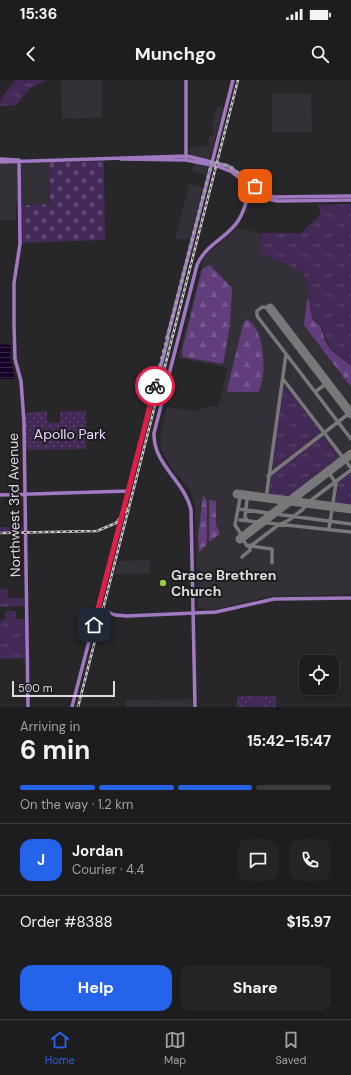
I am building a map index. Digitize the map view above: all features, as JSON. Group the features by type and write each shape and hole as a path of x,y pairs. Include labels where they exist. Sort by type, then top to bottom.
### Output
{"street":[{"path":"186,80 186,158"},
{"path":"72,707 233,80"},
{"path":"0,161 106,158 120,158 126,160 186,158 212,163 232,172 273,197 351,196"},
{"name":"Northwest 3rd Avenue","path":"19,160 20,244 14,283 14,332 15,359 21,381 21,417 25,494 28,707"},
{"path":"251,184 267,199 278,201 351,200"},
{"path":"195,707 191,510 185,492 160,460 154,433 199,260 208,248 236,224 242,214 251,184"},
{"path":"0,494 128,491"},
{"path":"98,608 122,616 225,611 274,599 351,598"}],"shaded area":[{"path":"61,80 102,80 102,118 62,119"},
{"path":"272,94 311,94 312,132 272,132"},
{"path":"217,107 223,107 206,175 192,171 196,156 190,155 190,147 209,146 209,136 213,136 212,125"},
{"path":"49,162 49,204 16,204 16,220 0,220 0,164"},
{"path":"189,184 203,187 190,239 175,239"},
{"path":"237,228 261,233 260,253 297,269 305,276 313,318 320,324 331,349 351,365 351,594 271,596 216,609 198,608 195,506 190,490 179,476 176,475 164,455 160,442 161,431 167,407 196,411 209,406 218,407 228,368 178,358 204,257"},
{"path":"0,344 11,345 10,355 15,379 0,379"},
{"path":"150,560 150,574 115,574 119,561"},
{"path":"193,699 193,707 126,707 126,701 128,700"}],"green space":[{"path":"15,80 46,80 29,89 17,105 0,106 0,100"},
{"path":"104,161 105,240 22,243 21,205 50,204 49,162"},
{"path":"351,204 351,365 331,349 320,324 313,318 305,276 297,269 260,253 261,233 301,233 320,215 319,205"},
{"path":"210,265 232,288 230,326 223,364 183,357 182,351 202,269"},
{"path":"307,299 309,299 312,319 320,326 326,343 332,351 351,366 351,387 304,325"},
{"path":"246,319 257,331 261,341 264,364 261,385 258,392 228,392 227,390 243,324"},
{"path":"286,387 321,432 275,467 272,465 282,390"},
{"name":"Apollo Park","path":"47,411 47,423 60,422 60,411 86,411 86,449 26,450 25,413"},
{"path":"323,436 339,457 287,497 269,494 271,476"},
{"path":"351,473 351,506 336,503 338,483"},
{"path":"203,495 207,501 207,544 199,553 198,538"},
{"path":"209,500 216,501 216,525 220,534 209,542"},
{"path":"0,527 23,527 23,532 0,532"},
{"path":"0,589 7,589 8,598 24,598 25,606 0,607"},
{"path":"5,611 16,611 16,619 25,619 25,658 0,659 0,620 5,620"},
{"path":"239,696 276,696 277,707 237,707 237,698"},
{"path":"254,698 263,698 263,707 245,707 249,700"}],"taxiway":[{"path":"270,308 262,307 257,311 257,316 351,439"},
{"path":"266,498 286,354"},
{"path":"283,379 351,468"},
{"path":"315,392 327,383"},
{"path":"268,476 351,412"},
{"path":"245,536 243,539 247,546 252,545 277,526 289,520 302,510 310,501 351,470"},
{"path":"328,472 336,483 329,529"},
{"path":"243,537 235,525 240,498 246,495"},
{"path":"247,520 245,517 247,499 251,496"},
{"path":"238,509 351,524"},
{"path":"240,520 351,532"},
{"path":"242,557 250,550 250,546 272,549 272,563"}],"runway":[{"path":"270,308 351,414"},
{"path":"240,539 351,454"},
{"path":"237,494 351,509"}],"railway":[{"path":"78,707 238,80"},
{"path":"0,533 97,531 116,523 127,509"}],"way so far":[{"path":"155,386 167,339 166,337 169,324 212,162 229,166 255,186"}],"place":[{"name":"Grace Brethren Church","path":"163,583"}],"route":[{"path":"94,625 142,432 155,386"}]}
